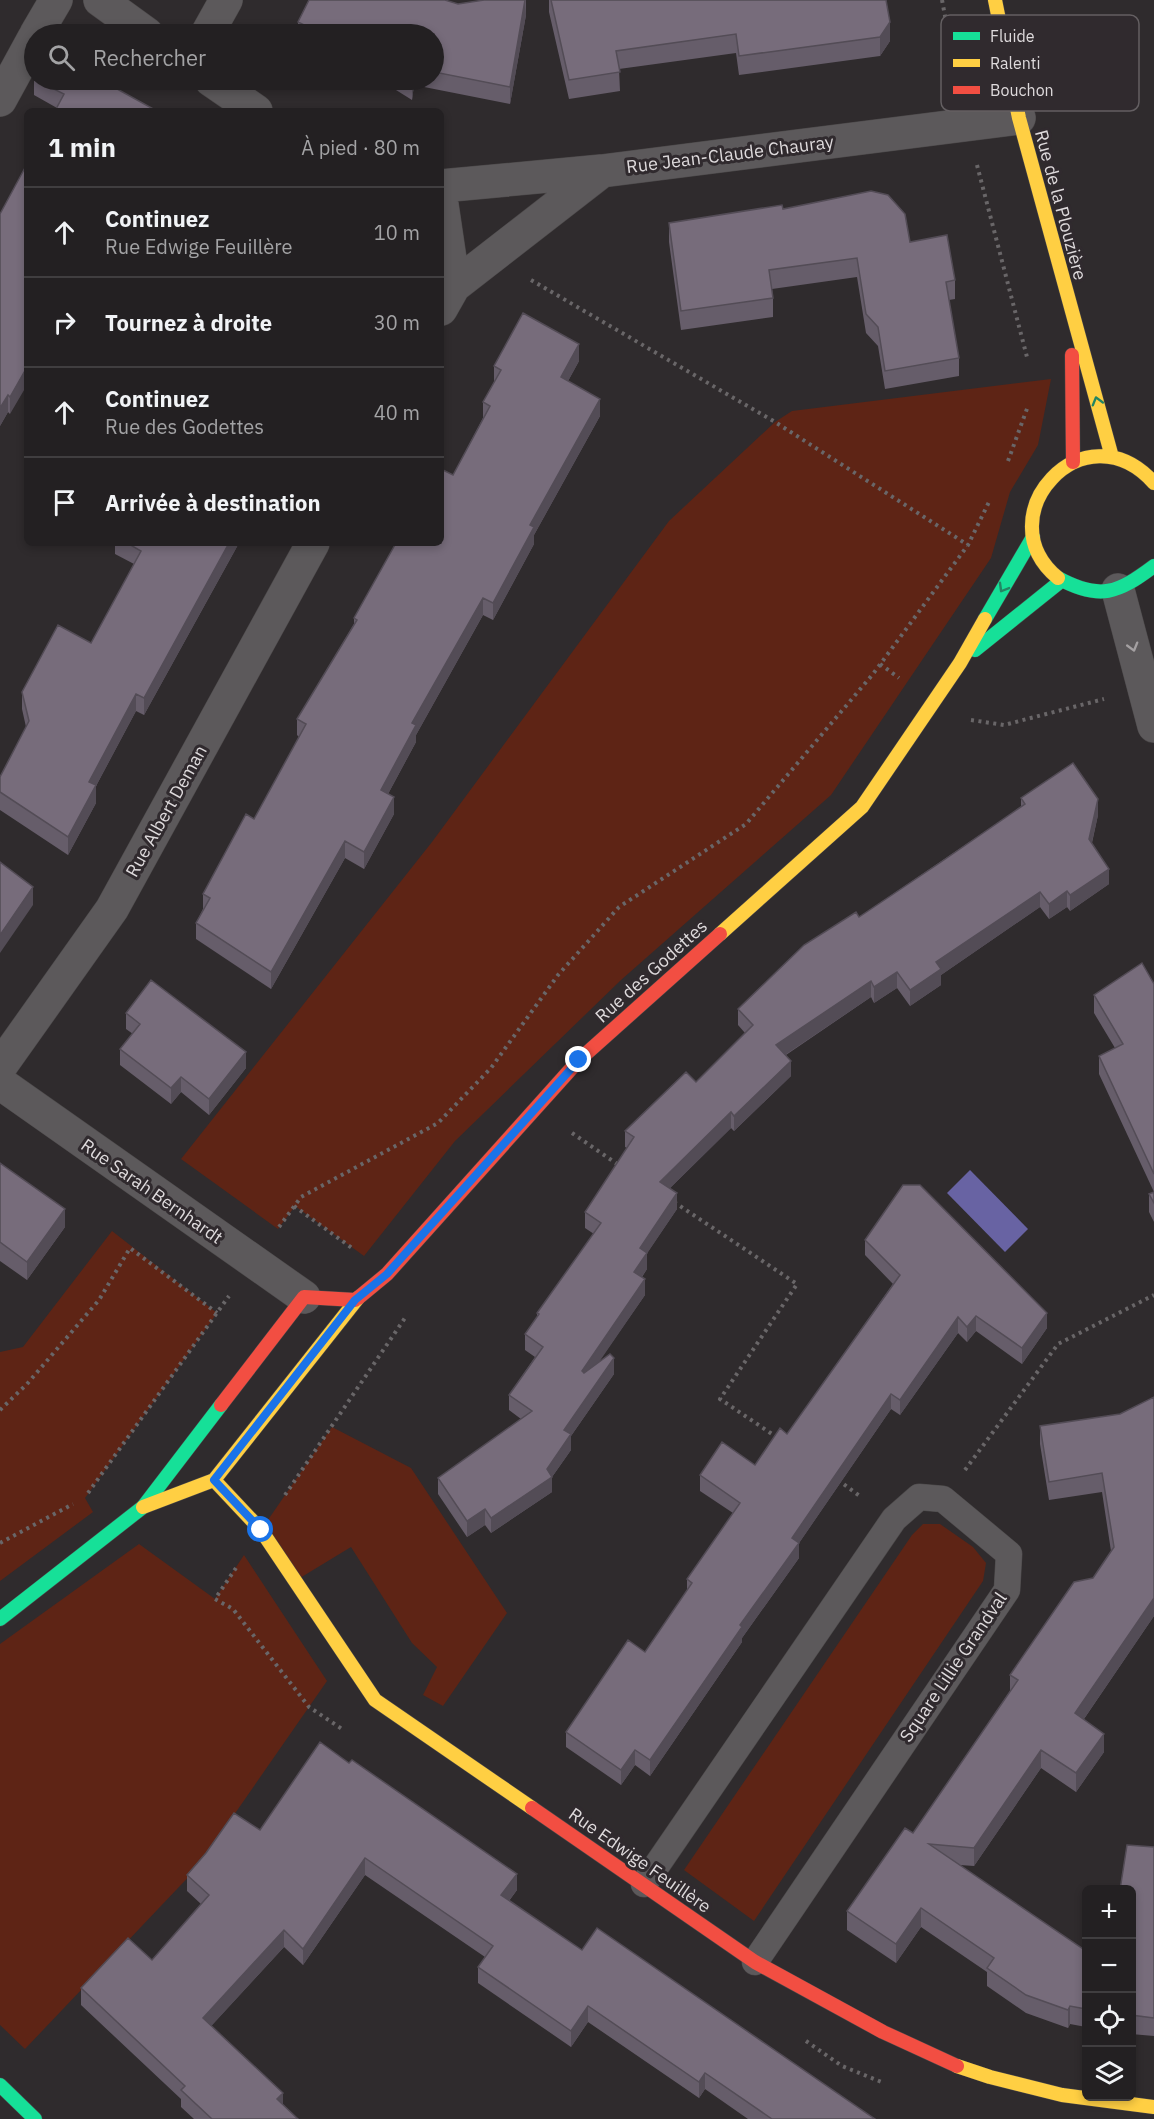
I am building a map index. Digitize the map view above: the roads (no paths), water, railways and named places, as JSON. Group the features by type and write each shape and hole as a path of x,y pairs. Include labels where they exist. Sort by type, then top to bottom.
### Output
{"street":[{"path":"42,24 56,0"},
{"path":"100,0 133,24"},
{"path":"213,24 226,0"},
{"name":"Rue de la Plouzière","path":"995,0 998,15"},
{"path":"0,100 24,56"},
{"path":"226,90 252,108"},
{"name":"Rue de la Plouzière","path":"1018,111 1112,457"},
{"name":"Rue Jean-Claude Chauray","path":"444,186 602,171 1019,118"},
{"path":"447,297 491,257 602,171"},
{"path":"444,248 447,297"},
{"name":"Rue de la Plouzière","path":"1072,314 1073,462"},
{"path":"1154,483 1147,474 1131,463 1112,457 1092,456 1073,462 1053,474 1040,493 1033,514 1033,537 1038,554 1048,569 1061,581 1079,590 1098,593 1118,590 1137,582 1154,566"},
{"name":"Rue des Godettes","path":"214,1480 355,1300 387,1274 579,1060 862,807 960,663 1033,537"},
{"name":"Rue Albert Deman","path":"0,1067 112,909 311,546"},
{"name":"Rue des Godettes","path":"960,663 1061,581"},
{"path":"1118,590 1154,726"},
{"name":"Rue Sarah Bernhardt","path":"0,1083 304,1297"},
{"path":"0,1619 143,1508 304,1297 355,1300"},
{"path":"143,1508 214,1480"},
{"name":"Rue Edwige Feuillère","path":"214,1480 261,1530 375,1700 755,1962 883,2032 942,2061 1062,2095 1154,2107"},
{"path":"0,2085 35,2119"}],"lane":[{"name":"Square Lillie Grandval","path":"644,1884 894,1519 919,1497 943,1499 1010,1554 1007,1590 755,1962"}]}
